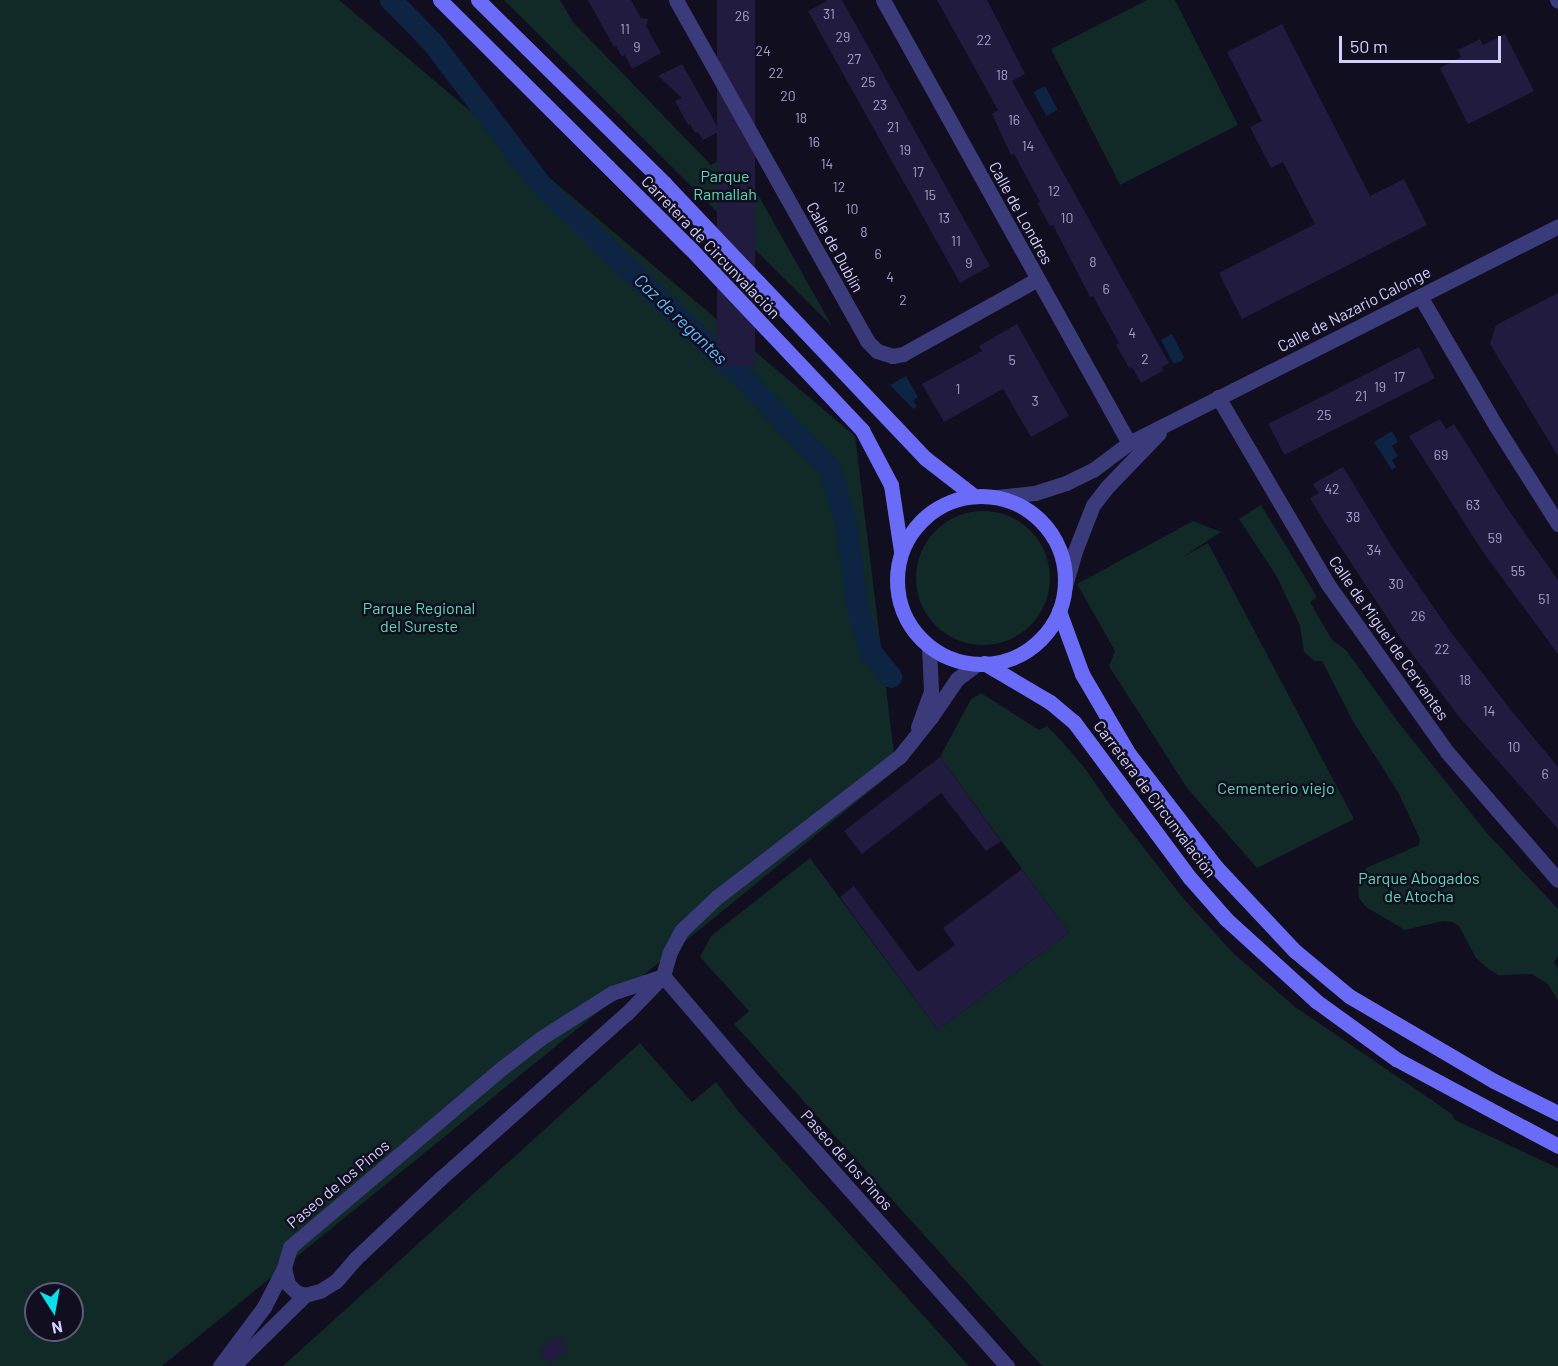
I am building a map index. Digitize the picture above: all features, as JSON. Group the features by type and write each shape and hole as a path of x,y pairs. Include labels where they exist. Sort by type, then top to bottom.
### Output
{"main road":[{"name":"Carretera de Circunvalación","path":"440,0 689,248 862,430 891,485 901,551"},
{"name":"Carretera de Circunvalación","path":"478,0 664,183 925,458 974,496"},
{"path":"974,496 998,497 1029,511 1053,536 1060,552 1065,586 1059,611 1049,629 1035,644 1018,656 980,664 960,662 930,647 906,620 900,604 897,569 901,551 913,530 930,513 951,501 974,496"},
{"name":"Carretera de Circunvalación","path":"1059,611 1082,674 1129,754 1216,867 1295,951 1348,996 1494,1081 1558,1113"},
{"name":"Carretera de Circunvalación","path":"980,664 1050,702 1074,722 1190,878 1226,919 1316,1001 1396,1059 1558,1146"}],"street":[{"name":"Calle de Dublín","path":"676,0 867,341 877,351 892,356 903,354 1038,279"},
{"name":"Calle de Londres","path":"883,0 1129,443"},
{"name":"Calle de Nazario Calonge","path":"998,497 1035,493 1066,483 1093,470 1129,443 1558,226"},
{"path":"1420,296 1496,426 1558,524"},
{"name":"Calle de Miguel de Cervantes","path":"1218,397 1327,583 1447,752 1558,880"},
{"name":"Calle de Nazario Calonge","path":"1065,586 1081,534 1093,505 1107,487 1166,426"},
{"path":"913,741 931,691 930,647"},
{"path":"233,1366 305,1295 320,1291 336,1281 355,1259 432,1186 627,1013 663,976 670,952 681,931 717,897 900,756 957,679 980,664"},
{"name":"Paseo de los Pinos","path":"220,1366 270,1299 284,1268 290,1247 502,1068 541,1038 612,993 663,976 760,1090 1007,1366"},
{"path":"284,1268 288,1284 296,1292 305,1295"}],"green space":[{"name":"Parque Regional del Sureste","path":"0,0 339,0 855,436 896,770 162,1366 0,1366"},
{"name":"Parque Ramallah","path":"504,0 560,0 573,22 711,165 734,152 832,326"},
{"path":"1147,0 1175,0 1238,125 1120,185 1051,49"},
{"name":"Parque Abogados de Atocha","path":"1261,505 1317,597 1310,602 1332,640 1346,650 1398,722 1486,832 1558,909 1558,957 1554,962 1558,969 1558,1001 1548,984 1532,974 1498,975 1486,967 1476,958 1459,926 1452,922 1443,921 1405,930 1366,907 1359,898 1358,886 1366,868 1419,845 1420,839 1398,792 1354,723 1322,661 1314,661 1304,652 1300,626 1277,577 1239,519"},
{"path":"983,511 1008,517 1030,531 1044,553 1050,578 1044,603 1030,625 1008,639 983,645 958,639 936,625 922,603 916,578 922,553 936,531 958,517"},
{"name":"Cementerio viejo","path":"1193,521 1221,532 1183,557 1208,543 1354,819 1257,868 1187,788 1109,666 1115,651 1077,584"},
{"path":"981,693 1039,730 1047,726 1057,736 1084,767 1111,806 1183,898 1233,953 1294,1006 1452,1114 1455,1120 1558,1168 1558,1366 1042,1366 734,1024 749,1011 700,957 711,936 810,858 938,1030 1069,933 940,757 971,699"},
{"path":"640,1043 692,1102 716,1082 739,1112 969,1366 283,1366"}],"water":[{"path":"1045,86 1058,110 1046,116 1034,92"},
{"path":"1172,334 1184,357 1180,362 1173,363 1161,340"},
{"path":"906,376 918,397 913,401 917,406 914,409 890,385"},
{"path":"1392,431 1398,442 1392,446 1398,456 1392,460 1396,467 1392,470 1374,442"}],"building":[{"path":"588,0 631,0 641,18 648,19 646,26 661,53 632,69 625,55 622,57 616,46 614,47"},
{"path":"717,0 755,0 755,366 717,366"},
{"path":"828,0 842,0 990,266 960,283 808,11"},
{"path":"937,0 987,0 1025,74 1012,81 1169,363 1162,367 1164,370 1141,383 1132,367 1129,368 1116,345 1119,343 1093,296 1090,297 1053,225 1050,226 1037,203 1040,202 1014,154 1011,155 992,114 998,110"},
{"path":"1282,24 1370,196 1404,179 1427,225 1242,319 1219,273 1315,224 1283,162 1271,168 1250,127 1262,121 1227,52"},
{"path":"1505,34 1534,91 1468,124 1440,68 1461,57 1458,50 1480,39 1483,45"},
{"path":"682,64 720,131 703,140 690,124 688,125 675,101 682,98 658,76"},
{"path":"1558,293 1558,456 1490,344 1496,325"},
{"path":"1017,324 1069,416 1031,437 1003,389 944,422 922,384 982,351 979,346"},
{"path":"1419,347 1435,378 1284,455 1268,424"},
{"path":"1440,419 1446,429 1454,424 1507,508 1558,580 1558,654 1483,552 1409,436"},
{"path":"1343,467 1394,550 1450,631 1558,767 1558,829 1456,713 1401,639 1310,498 1319,493 1313,484"},
{"path":"940,757 1001,841 986,851 941,793 862,854 844,831"},
{"path":"1022,869 1069,933 938,1030 840,897 854,886 918,972 955,945 943,928"},
{"path":"557,1336 568,1349 550,1364 539,1351"}],"waterway":[{"name":"Caz de regantes","path":"391,0 433,43 542,186 747,382 830,469 846,523 858,608 871,652 891,677"}]}
